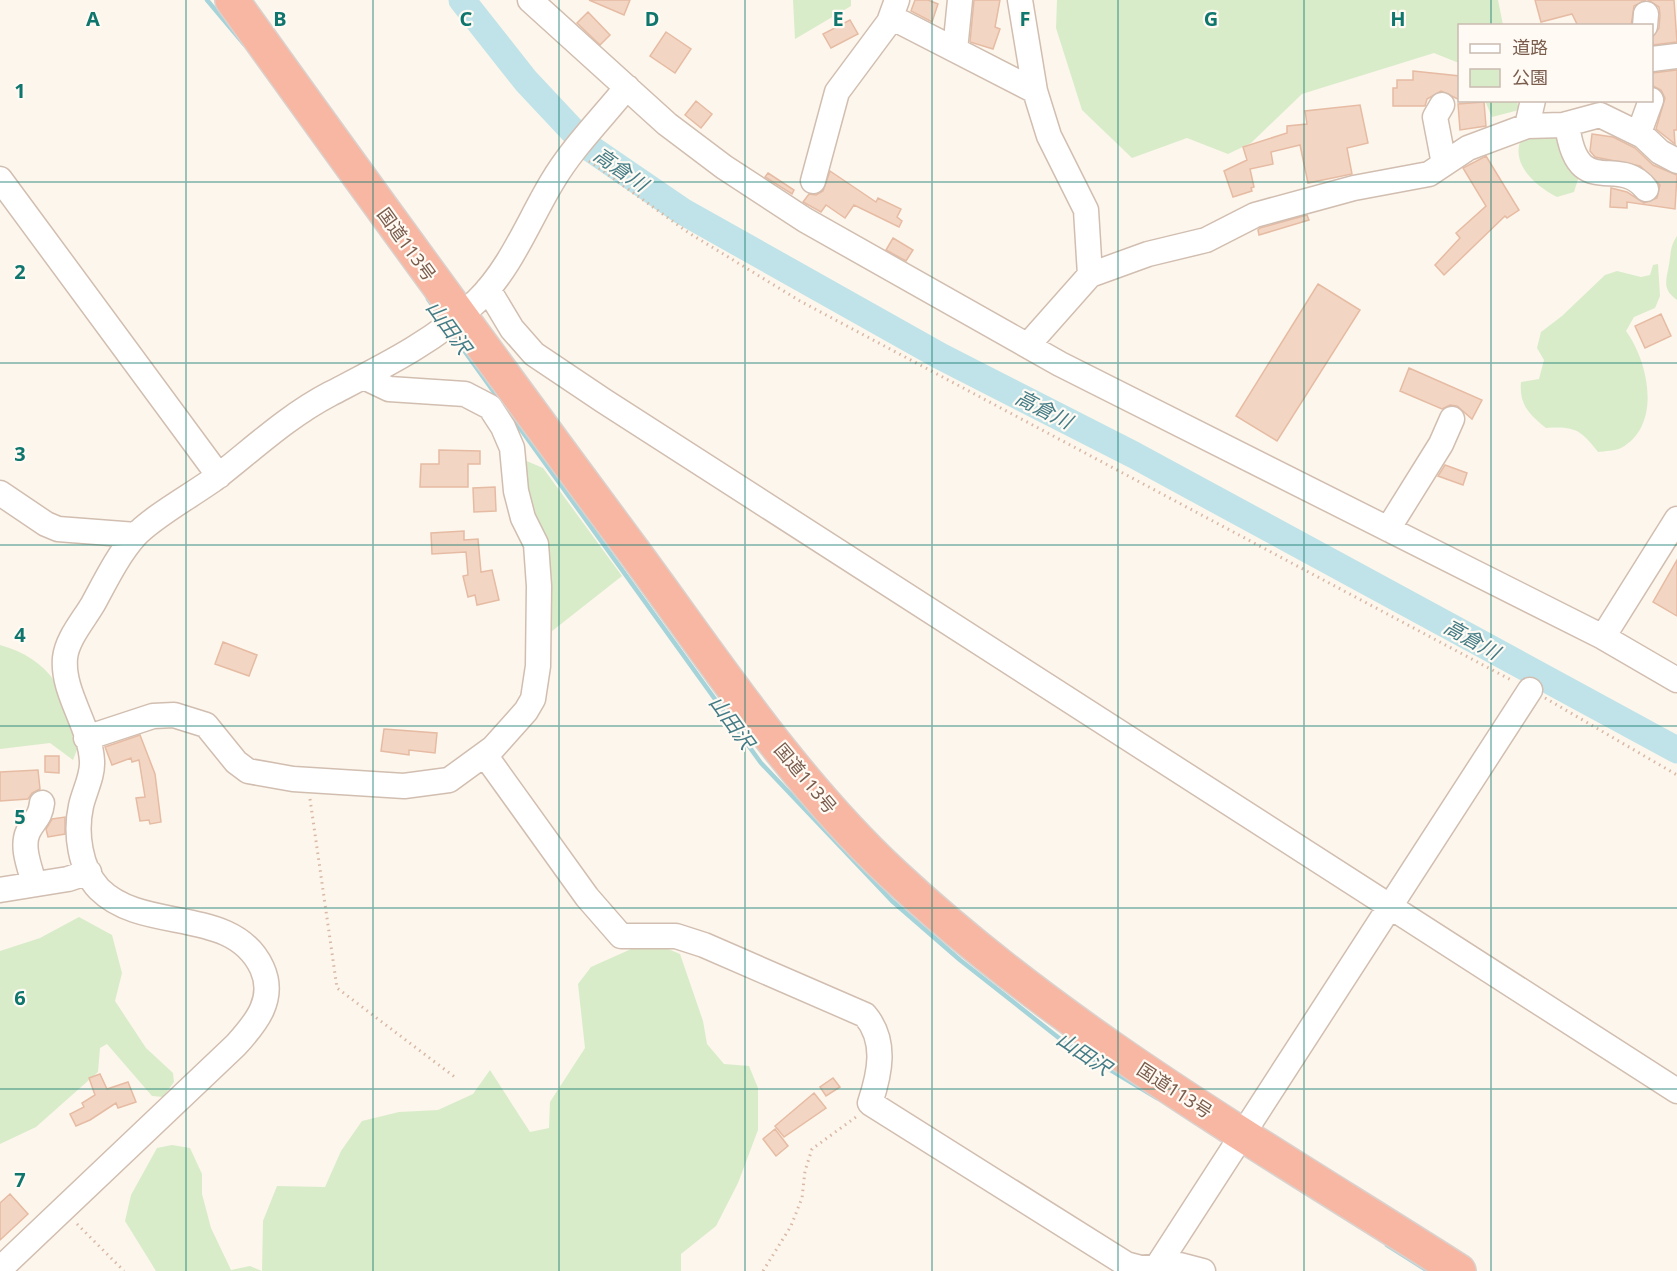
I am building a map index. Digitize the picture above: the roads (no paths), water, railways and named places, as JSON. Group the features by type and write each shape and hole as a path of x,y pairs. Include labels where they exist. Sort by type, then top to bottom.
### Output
{"highway":[{"name":"国道113号","path":"232,0 459,315 751,711 816,793 890,872 964,937 1052,1006 1243,1134 1459,1271"}],"street":[{"path":"530,0 667,124 714,160 796,214 1070,369 1603,637 1677,680"},
{"path":"955,50 960,0"},
{"path":"1020,0 1035,91 1049,136 1086,210 1090,275"},
{"path":"813,182 837,92 875,44 894,8 955,50 1035,91"},
{"path":"1653,59 1677,56"},
{"path":"0,1269 236,1045 256,1023 264,1009 267,992 266,977 259,960 240,939 216,929 128,906 98,888 88,872 78,831 92,760 82,717 70,693 65,674 69,644 136,535 219,476 293,417 329,394 366,378 431,339 488,289 502,271 554,178 627,87"},
{"path":"1527,126 1533,102"},
{"path":"1639,134 1651,102"},
{"path":"1442,105 1435,117 1444,164"},
{"path":"1028,345 1090,275 1148,254 1206,240 1255,215 1354,188 1429,174 1468,148 1527,126 1567,124 1600,108 1639,134 1660,152 1677,161"},
{"path":"1567,124 1570,145 1579,164 1595,174 1632,177 1646,189"},
{"path":"0,179 219,476"},
{"path":"488,289 512,329 543,360 1677,1091"},
{"path":"86,738 153,716 174,715 206,724 236,762 248,771 271,776 404,786 449,780 485,755 526,711 532,699 538,666 539,586 536,544 524,518 516,491 512,448 504,427 490,407 478,400 450,392 418,393 389,389 366,378"},
{"path":"1388,529 1441,444 1452,419"},
{"path":"0,493 17,502 46,524 58,529 136,535"},
{"path":"1603,637 1677,519"},
{"path":"1158,1265 1389,904 1530,690"},
{"path":"485,755 587,897 621,936 657,934 695,942 865,1015 873,1024 879,1041 880,1059 870,1103 947,1149 1126,1264 1141,1268 1180,1265 1203,1271"},
{"path":"34,883 26,847 27,834 41,816 42,803"},
{"path":"0,890 68,879 88,872"}],"waterway":[{"name":"山田沢","path":"207,0 244,44"},
{"name":"高倉川","path":"462,0 526,81 587,146 682,211 940,356 1134,455 1677,750"},
{"name":"山田沢","path":"428,299 442,319"},
{"name":"山田沢","path":"450,331 761,763 892,901 960,960 1064,1042 1157,1098"},
{"name":"山田沢","path":"1387,1245 1428,1271"}]}
